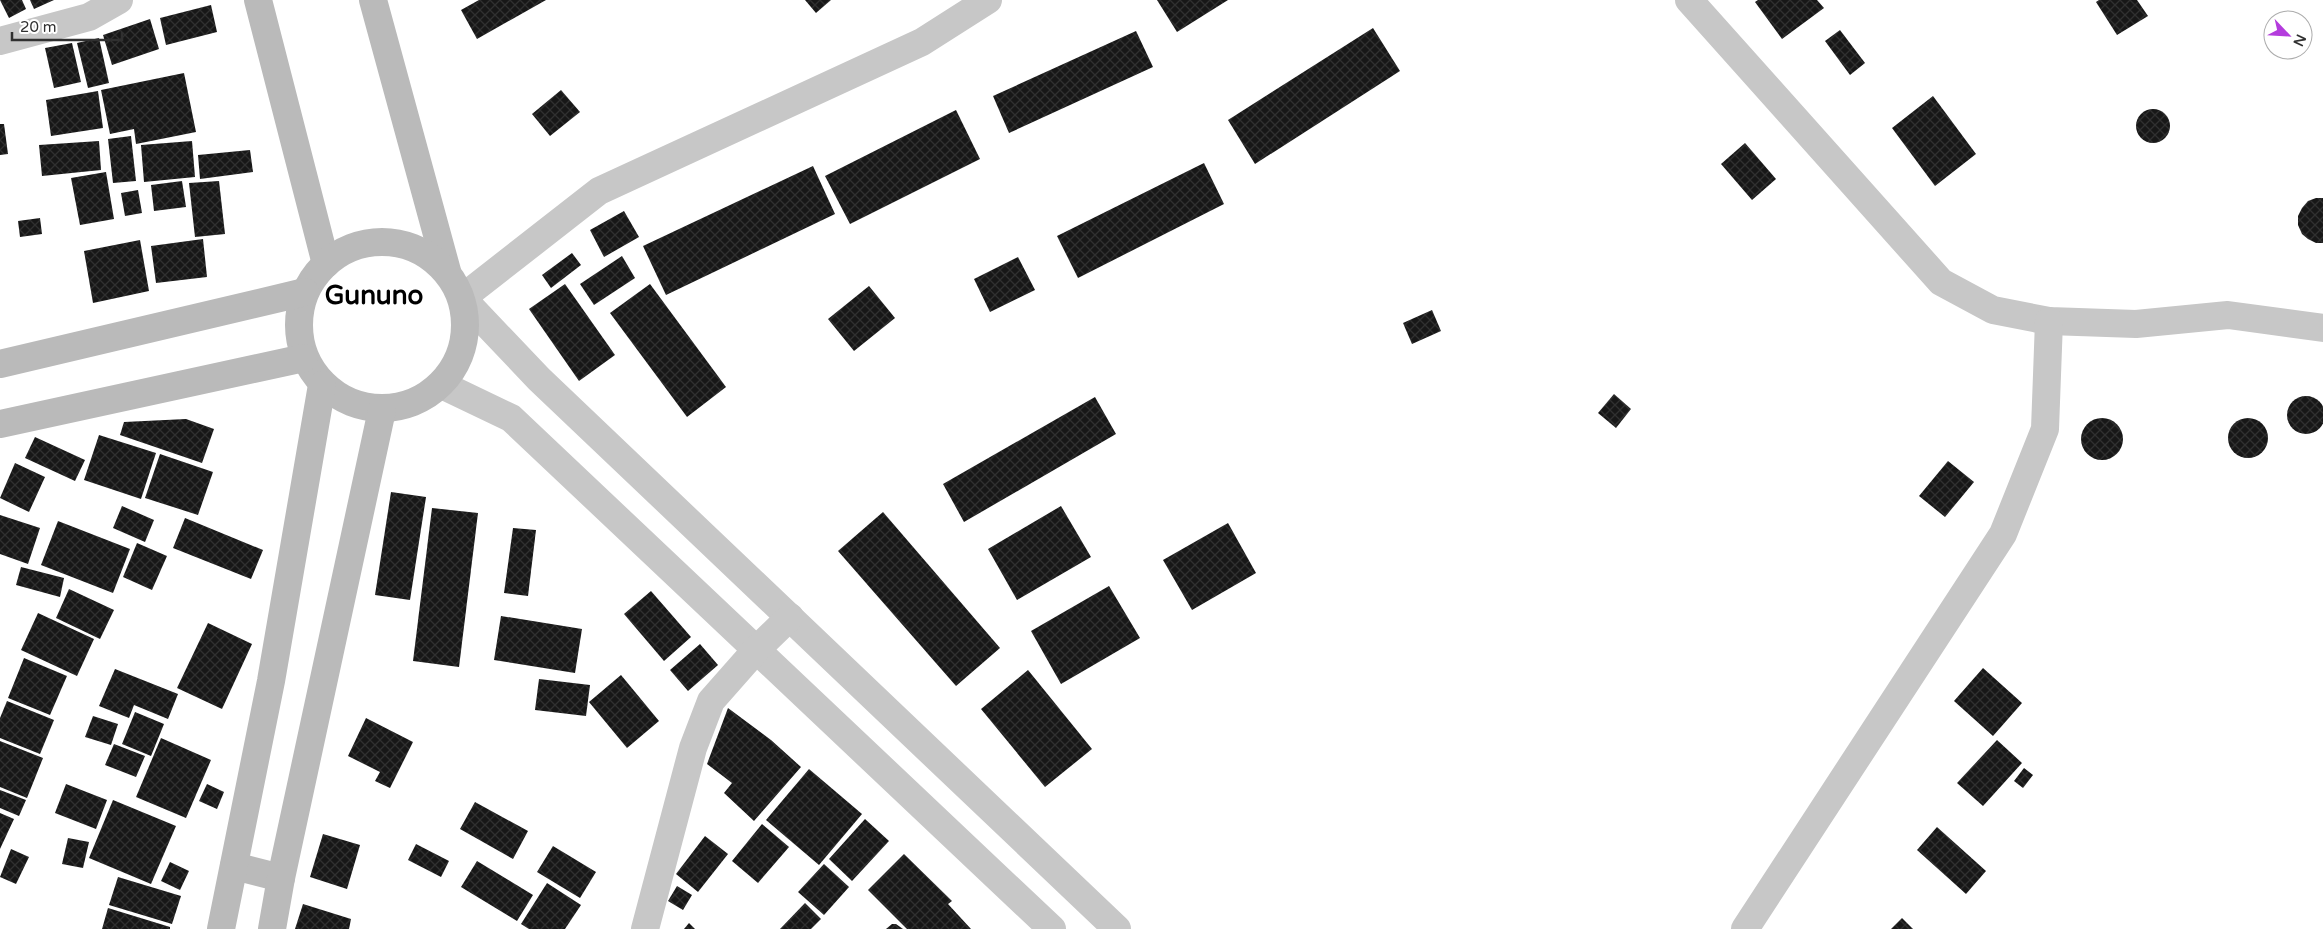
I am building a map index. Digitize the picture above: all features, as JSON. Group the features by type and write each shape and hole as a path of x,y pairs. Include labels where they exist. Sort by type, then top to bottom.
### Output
{"main road":[{"path":"258,0 326,264"},
{"path":"372,0 447,271 462,298 467,329 459,359 442,385 414,404 382,410 350,404 322,385 304,358 298,325 305,292 326,264 354,246 388,241 420,250 447,271"},
{"path":"0,364 305,292"},
{"path":"0,424 304,358"},
{"path":"222,929 271,682 322,385"},
{"path":"272,929 281,878 382,410"},
{"path":"234,866 281,878"}],"street":[{"path":"0,40 89,17 119,0"},
{"path":"988,0 922,42 599,191 462,298 539,379 1117,929"},
{"path":"1689,0 1941,282 1993,310 2049,321 2136,324 2228,315 2323,328"},
{"path":"1745,929 2003,534 2045,429 2049,321"},
{"path":"442,385 511,418 1052,929"},
{"path":"645,929 693,748 708,709 712,701 756,650 790,617"}],"building":[{"path":"0,0 22,0 26,9 9,18"},
{"path":"30,0 54,0 34,9"},
{"path":"479,0 546,0 477,39 461,10"},
{"path":"805,0 831,0 816,13"},
{"path":"1157,0 1228,0 1177,32"},
{"path":"1758,0 1817,0 1824,8 1782,39 1755,2"},
{"path":"2099,0 2137,0 2148,16 2117,35 2096,2"},
{"path":"211,5 217,32 166,45 160,18"},
{"path":"150,19 159,49 112,65 103,35"},
{"path":"1373,28 1400,71 1255,164 1228,120"},
{"path":"1840,30 1865,63 1850,75 1825,41"},
{"path":"1136,31 1153,67 1009,133 993,96"},
{"path":"99,38 109,83 88,88 77,43"},
{"path":"72,43 81,82 54,88 45,48"},
{"path":"184,73 196,132 136,144 134,129 110,134 101,90"},
{"path":"561,90 580,112 550,136 532,114"},
{"path":"98,91 103,128 51,136 46,100"},
{"path":"1933,96 1976,154 1935,186 1892,128"},
{"path":"2153,109 2165,114 2170,126 2165,138 2153,143 2141,138 2136,126 2141,114"},
{"path":"956,110 980,159 850,224 825,176"},
{"path":"0,124 4,124 8,154 0,155"},
{"path":"131,136 136,181 113,183 108,139"},
{"path":"99,141 101,170 42,176 39,145"},
{"path":"192,141 195,177 144,182 141,145"},
{"path":"1745,143 1776,179 1752,200 1721,164"},
{"path":"250,150 253,172 200,179 198,155"},
{"path":"1204,163 1224,204 1078,278 1057,236"},
{"path":"813,166 835,214 666,295 643,246"},
{"path":"106,172 114,219 80,225 71,178"},
{"path":"182,181 186,207 154,211 151,185"},
{"path":"219,181 225,234 195,237 189,183"},
{"path":"138,190 142,213 125,216 121,193"},
{"path":"2323,198 2323,243 2316,243 2308,239 2302,234 2298,225 2298,216 2302,208 2308,201"},
{"path":"624,211 639,237 604,257 590,230"},
{"path":"40,218 42,234 20,237 18,221"},
{"path":"203,239 207,277 156,283 151,246"},
{"path":"140,240 149,291 93,303 84,251"},
{"path":"572,253 581,265 551,288 542,275"},
{"path":"622,256 635,278 594,305 580,284"},
{"path":"1018,257 1035,290 990,312 974,279"},
{"path":"565,284 615,355 579,381 529,309"},
{"path":"650,284 726,387 687,417 610,313"},
{"path":"869,286 895,318 854,351 828,319"},
{"path":"1432,310 1441,331 1412,344 1403,323"},
{"path":"1614,394 1631,409 1616,428 1598,413"},
{"path":"2306,396 2319,402 2325,415 2319,428 2306,434 2293,428 2287,415 2293,402"},
{"path":"1095,397 1116,434 964,522 943,484"},
{"path":"2102,418 2117,424 2123,439 2117,454 2102,460 2087,454 2081,439 2087,424"},
{"path":"2252,418 2259,421 2265,427 2268,438 2267,446 2259,455 2252,458 2244,458 2237,455 2229,446 2228,434 2231,427 2240,419"},
{"path":"186,419 214,429 202,463 120,435 124,422"},
{"path":"99,435 156,453 141,499 84,480"},
{"path":"35,437 85,460 75,481 25,458"},
{"path":"160,454 213,472 198,515 145,498"},
{"path":"1948,461 1974,482 1945,517 1919,496"},
{"path":"15,463 45,477 29,512 0,498"},
{"path":"391,492 426,497 410,600 375,595"},
{"path":"122,506 154,520 145,542 113,528"},
{"path":"1061,506 1091,557 1017,600 988,549"},
{"path":"432,508 478,513 459,667 413,661"},
{"path":"883,512 1000,648 956,686 838,551"},
{"path":"0,515 40,528 28,564 0,554"},
{"path":"185,518 263,550 251,579 173,548"},
{"path":"58,521 130,549 113,593 41,565"},
{"path":"1228,523 1256,573 1192,610 1163,560"},
{"path":"513,528 536,530 528,596 504,593"},
{"path":"137,543 167,556 152,590 123,577"},
{"path":"21,567 64,578 60,597 16,585"},
{"path":"1109,586 1140,638 1061,684 1031,631"},
{"path":"69,589 114,610 100,639 56,618"},
{"path":"651,591 691,637 664,661 624,614"},
{"path":"38,613 94,639 77,676 21,650"},
{"path":"501,616 582,629 575,673 494,660"},
{"path":"208,623 252,644 222,709 177,688"},
{"path":"700,644 718,665 688,691 670,670"},
{"path":"24,658 67,676 50,715 8,698"},
{"path":"1983,668 2022,703 1993,736 1954,701"},
{"path":"115,669 178,694 168,719 134,705 129,718 99,706"},
{"path":"1028,670 1092,749 1045,787 981,709"},
{"path":"621,675 659,721 627,748 589,702"},
{"path":"539,679 590,685 586,716 535,710"},
{"path":"7,701 54,720 40,754 0,738 0,718"},
{"path":"728,708 771,740 801,767 754,821 724,793 732,783 707,764"},
{"path":"135,712 164,724 151,756 122,744"},
{"path":"93,716 118,724 111,745 85,737"},
{"path":"366,718 413,742 390,788 375,781 380,772 348,756"},
{"path":"161,738 211,760 186,818 136,797"},
{"path":"1997,740 2022,763 1983,806 1957,783"},
{"path":"0,741 43,758 27,798 0,787"},
{"path":"114,744 145,756 136,777 105,765"},
{"path":"2024,768 2033,775 2023,788 2014,781"},
{"path":"809,769 862,814 819,865 766,820"},
{"path":"66,784 107,800 96,829 55,813"},
{"path":"207,784 224,792 217,809 199,801"},
{"path":"0,790 26,800 19,816 0,808"},
{"path":"113,800 176,826 151,884 89,858"},
{"path":"475,802 528,831 513,859 460,829"},
{"path":"0,813 14,819 0,849"},
{"path":"865,819 889,841 852,881 829,859"},
{"path":"762,824 789,847 758,883 732,861"},
{"path":"1937,827 1986,871 1966,894 1917,850"},
{"path":"323,834 360,845 347,889 310,877"},
{"path":"705,836 728,854 698,892 676,874"},
{"path":"68,838 89,842 83,868 62,864"},
{"path":"416,844 449,861 441,877 408,860"},
{"path":"553,846 596,872 580,898 537,872"},
{"path":"11,849 29,857 16,884 0,877"},
{"path":"904,854 952,901 948,904 971,929 907,929 868,890"},
{"path":"477,861 533,895 517,921 461,887"},
{"path":"170,862 189,871 180,890 161,881"},
{"path":"824,864 849,887 824,915 798,892"},
{"path":"118,877 181,896 172,924 109,905"},
{"path":"547,883 581,905 565,929 529,929 521,924"},
{"path":"677,886 692,895 683,910 668,901"},
{"path":"805,903 821,919 811,929 780,929"},
{"path":"303,904 351,919 349,929 295,929"},
{"path":"108,908 170,927 170,929 102,929"},
{"path":"1902,918 1913,929 1891,929"},
{"path":"689,923 695,929 684,929"},
{"path":"892,924 896,924 903,929 886,929"}],"district":[{"name":"Gununo","path":"374,295"}]}
